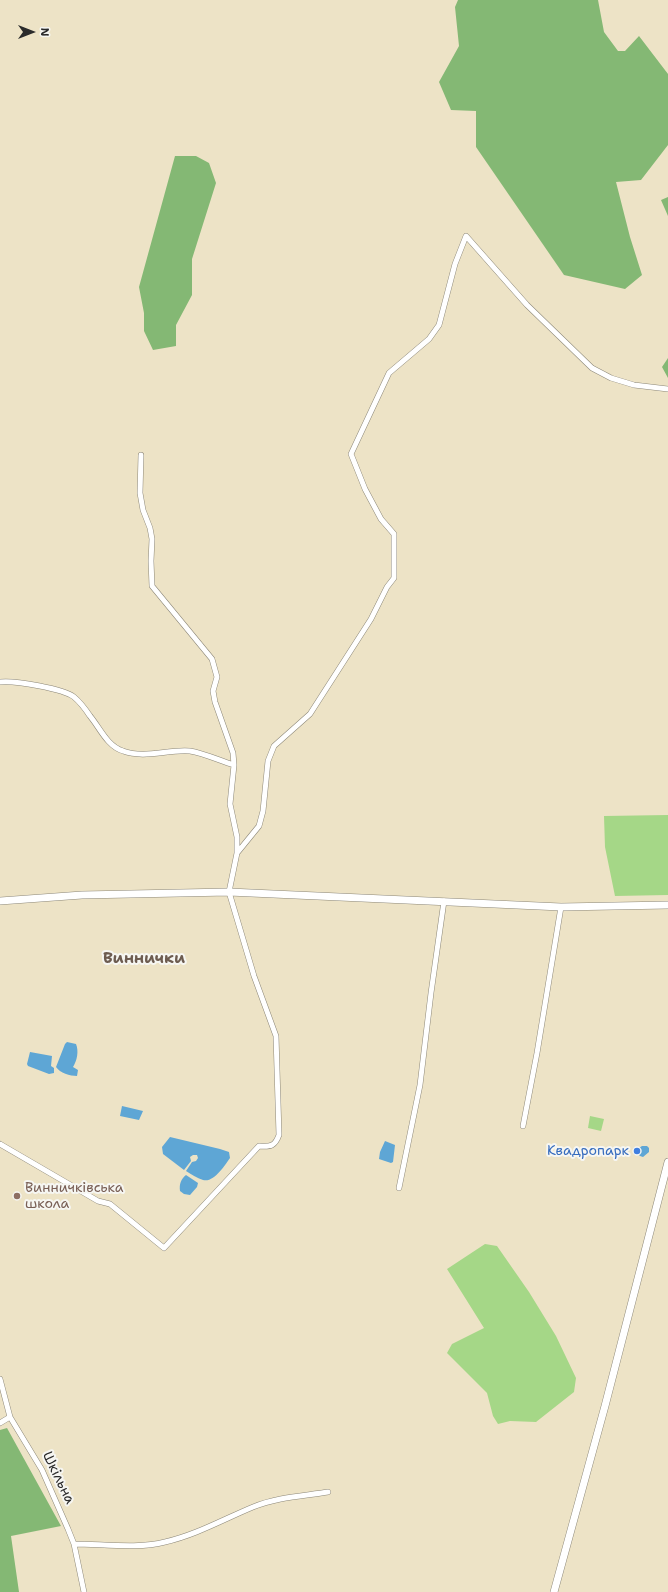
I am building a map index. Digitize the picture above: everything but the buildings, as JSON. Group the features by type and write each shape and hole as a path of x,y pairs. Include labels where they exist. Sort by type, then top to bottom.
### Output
{"street":[{"path":"237,853 259,826 263,811 268,760 274,746 310,714 371,619 387,587 394,578 394,534 381,519 365,489 351,454 389,373 429,340 439,325 455,264 466,236 527,306 592,368 611,378 634,385 668,389"},
{"path":"0,1144 98,1201 110,1204 164,1248 259,1146 270,1147 276,1143 280,1135 276,1036 254,976 229,892 237,853 237,837 230,804 234,765 233,753 215,702 213,691 217,677 212,659 156,593 152,586 152,539 150,528 143,510 140,493 141,455"},
{"path":"0,682 6,681 27,683 74,696 90,715 106,738 114,746 123,751 141,755 190,751 234,765"},
{"path":"0,901 82,895 229,892 561,907 668,905"},
{"path":"399,1188 420,1085 444,901"},
{"path":"522,1126 537,1053 561,907"},
{"path":"554,1592 603,1414 668,1162"},
{"name":"Шкільна","path":"0,1379 10,1418 42,1470 74,1544 84,1592"},
{"path":"0,1423 10,1418"},
{"path":"74,1544 152,1545 186,1536 254,1506 278,1500 328,1492"}],"green space":[{"path":"458,0 598,0 604,32 618,51 625,51 639,36 668,74 668,145 641,180 616,182 630,237 642,275 625,289 564,275 476,147 476,111 451,110 439,82 459,46 455,7"},
{"path":"175,156 196,156 209,163 216,183 192,259 192,295 176,325 176,346 153,350 144,331 144,313 139,287"},
{"path":"668,197 668,216 661,200"},
{"path":"668,358 668,378 662,367"},
{"path":"668,815 668,895 615,896 605,847 604,816"},
{"path":"590,1116 604,1119 601,1131 588,1128"},
{"path":"485,1244 497,1246 529,1292 556,1336 576,1378 574,1392 536,1422 510,1421 498,1424 493,1416 487,1393 447,1353 452,1344 484,1328 447,1269"},
{"path":"7,1428 61,1526 11,1536 19,1592 0,1592 0,1430"}],"water":[{"path":"67,1042 76,1044 77,1047 76,1062 73,1067 78,1070 77,1076 65,1074 56,1067"},
{"path":"30,1052 52,1056 51,1066 54,1068 54,1073 49,1074 28,1066 27,1064"},
{"path":"122,1106 143,1111 139,1120 120,1116"},
{"path":"170,1137 229,1152 230,1158 215,1176 211,1179 203,1180 186,1171 192,1162 196,1161 198,1158 197,1155 190,1157 191,1161 184,1170 163,1154 162,1147"},
{"path":"385,1141 395,1145 393,1162 391,1163 379,1159 380,1152"},
{"path":"642,1146 647,1146 649,1148 649,1152 643,1157 638,1154 639,1148"},
{"path":"186,1175 198,1183 197,1187 190,1195 184,1194 180,1191 181,1182"}],"place":[{"name":"Квадропарк","path":"637,1151"},
{"name":"Винничківська школа","path":"17,1196"}],"district":[{"name":"Виннички","path":"144,959"}]}
